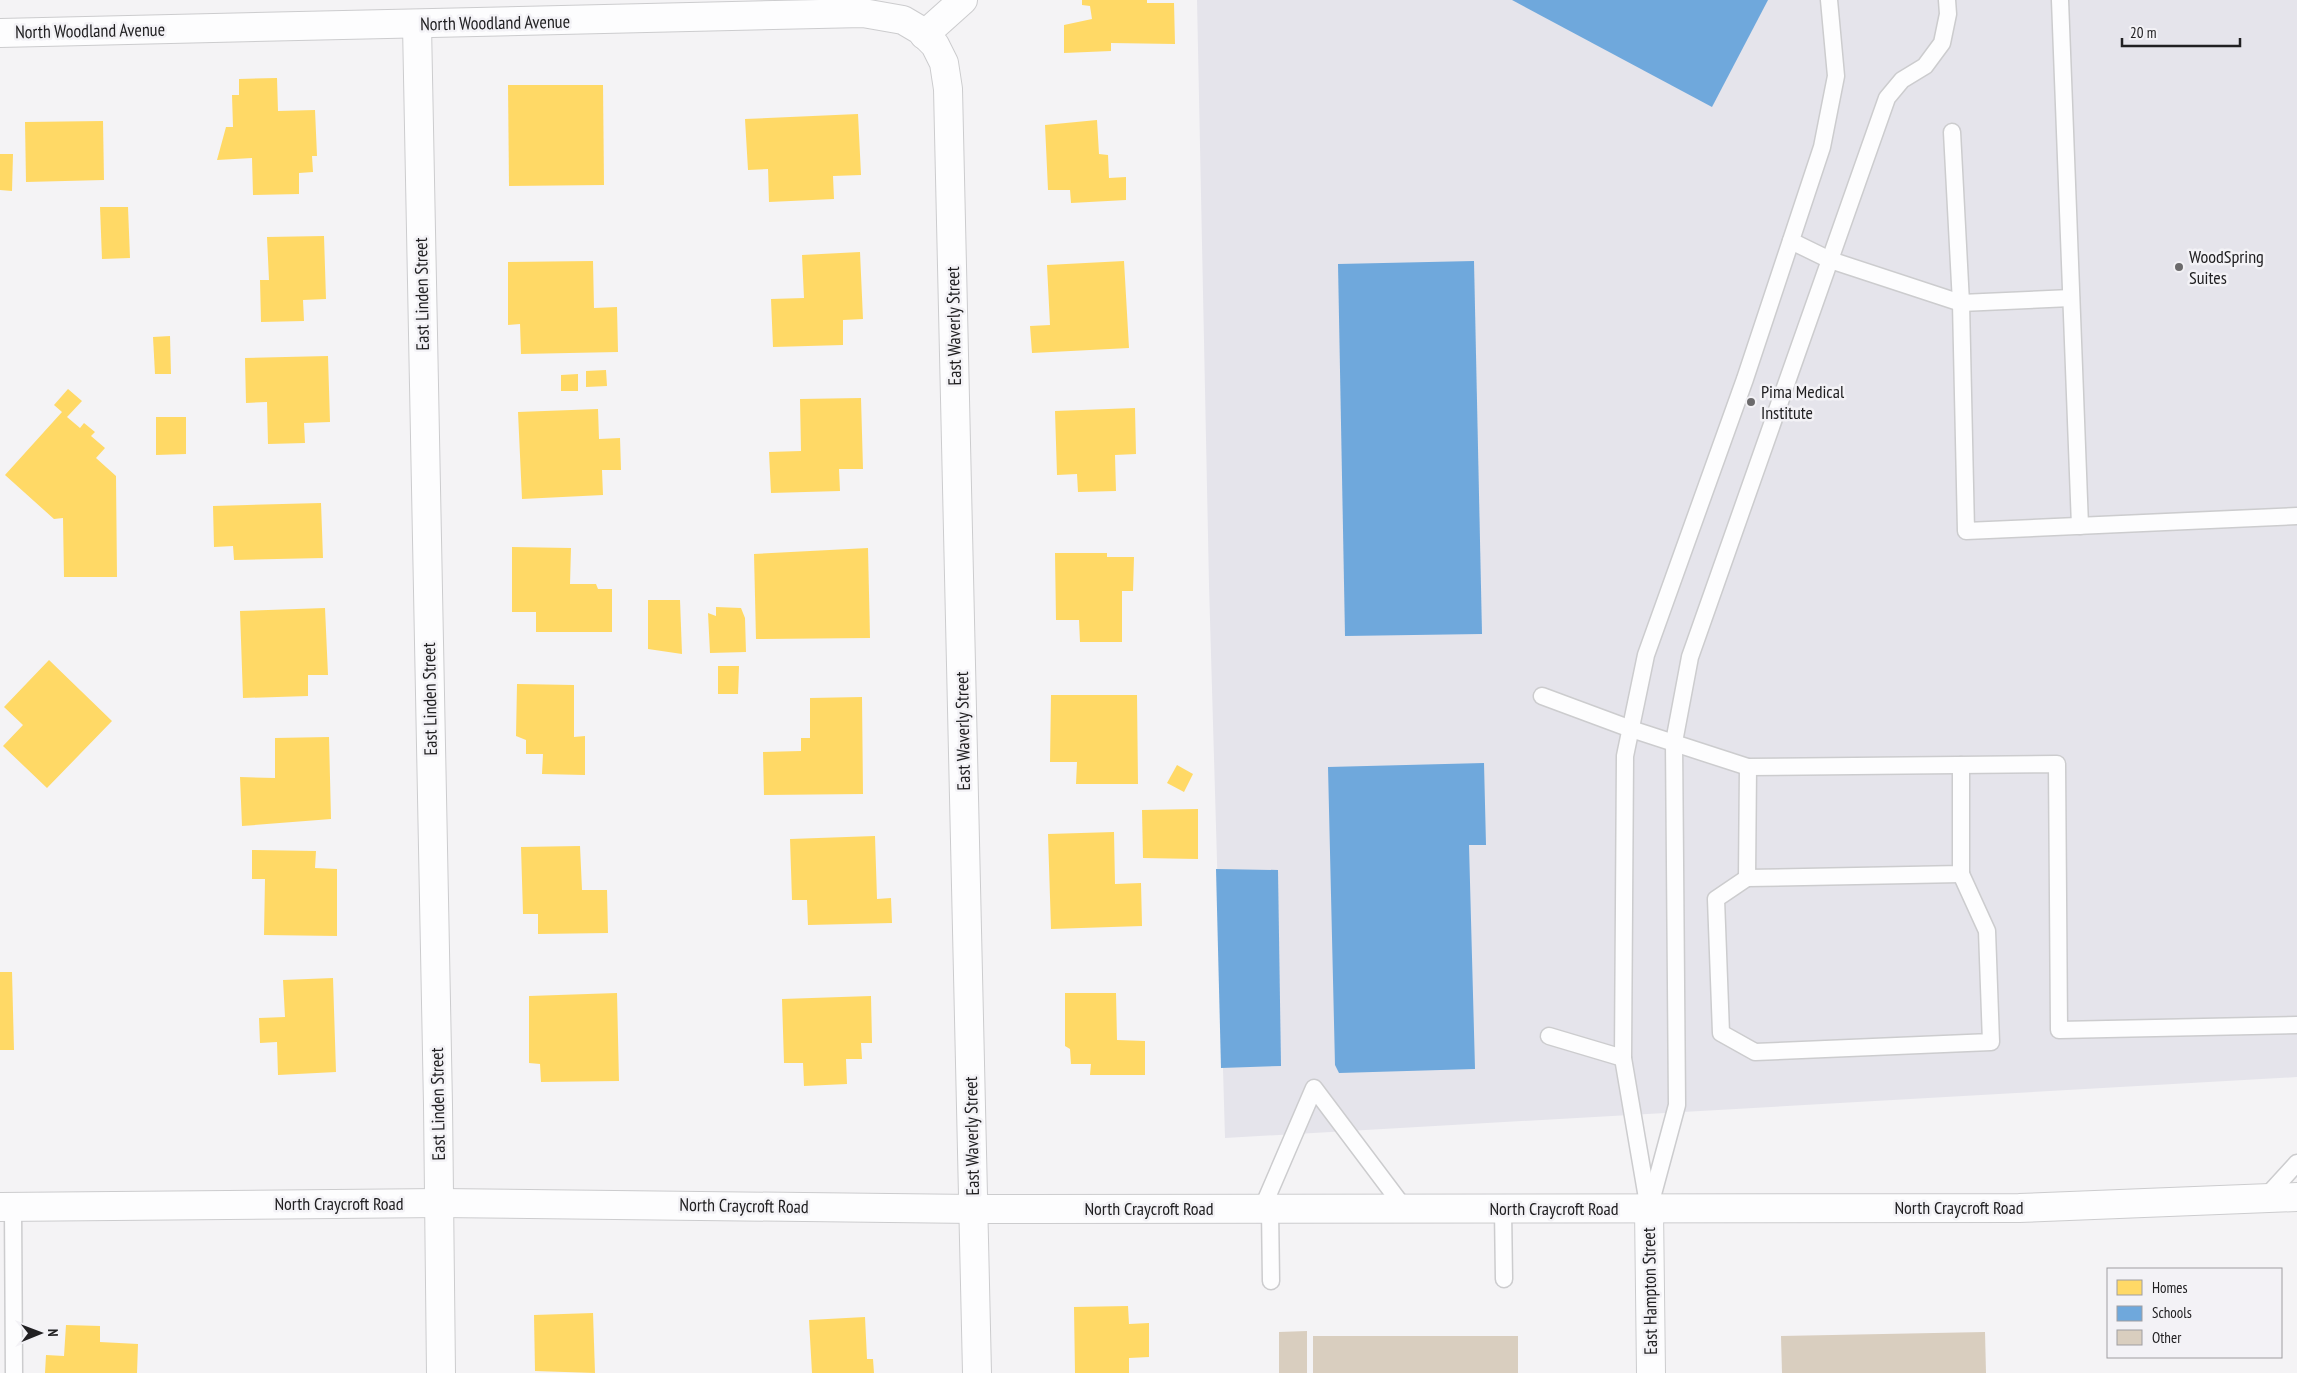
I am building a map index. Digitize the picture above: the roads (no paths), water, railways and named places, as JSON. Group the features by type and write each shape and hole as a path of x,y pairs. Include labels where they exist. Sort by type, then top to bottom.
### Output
{"street":[{"path":"924,35 963,0"},
{"name":"North Woodland Avenue","path":"0,33 416,25 863,13 903,20 924,35 935,45 944,63 948,89"},
{"name":"East Linden Street","path":"416,25 440,1204 441,1373"},
{"name":"East Waverly Street","path":"948,89 977,1373"},
{"name":"North Craycroft Road","path":"6,1207 440,1204 974,1209 2020,1208 2266,1197 2297,1198"},
{"name":"East Hampton Street","path":"1649,1209 1651,1373"}],"lane":[{"path":"1649,1209 1623,1058 1625,756 1646,655 1745,379 1822,147 1836,76 1829,0"},
{"path":"1649,1209 1678,1105 1674,742 1690,657 1887,98 1902,80 1925,66 1942,43 1948,14 1947,0"},
{"path":"2060,0 2080,526"},
{"path":"1952,132 1961,303 1966,531 2297,516"},
{"path":"1791,241 1830,260 1961,303 2071,298"},
{"path":"1542,696 1630,729 1748,767 2057,764 2059,1030 2297,1024"},
{"path":"1961,766 1961,874 1987,931 1991,1042 1755,1052 1721,1033 1716,899 1746,878 1961,874"},
{"path":"1746,878 1748,767"},
{"path":"1549,1036 1623,1058"},
{"path":"1271,1282 1266,1209 1314,1088 1405,1209"},
{"path":"2266,1197 2297,1163"},
{"path":"6,1207 14,1373"},
{"path":"1503,1209 1504,1279"}],"place":[{"name":"WoodSpring Suites","path":"2179,267"},
{"name":"Pima Medical Institute","path":"1751,402"}]}
